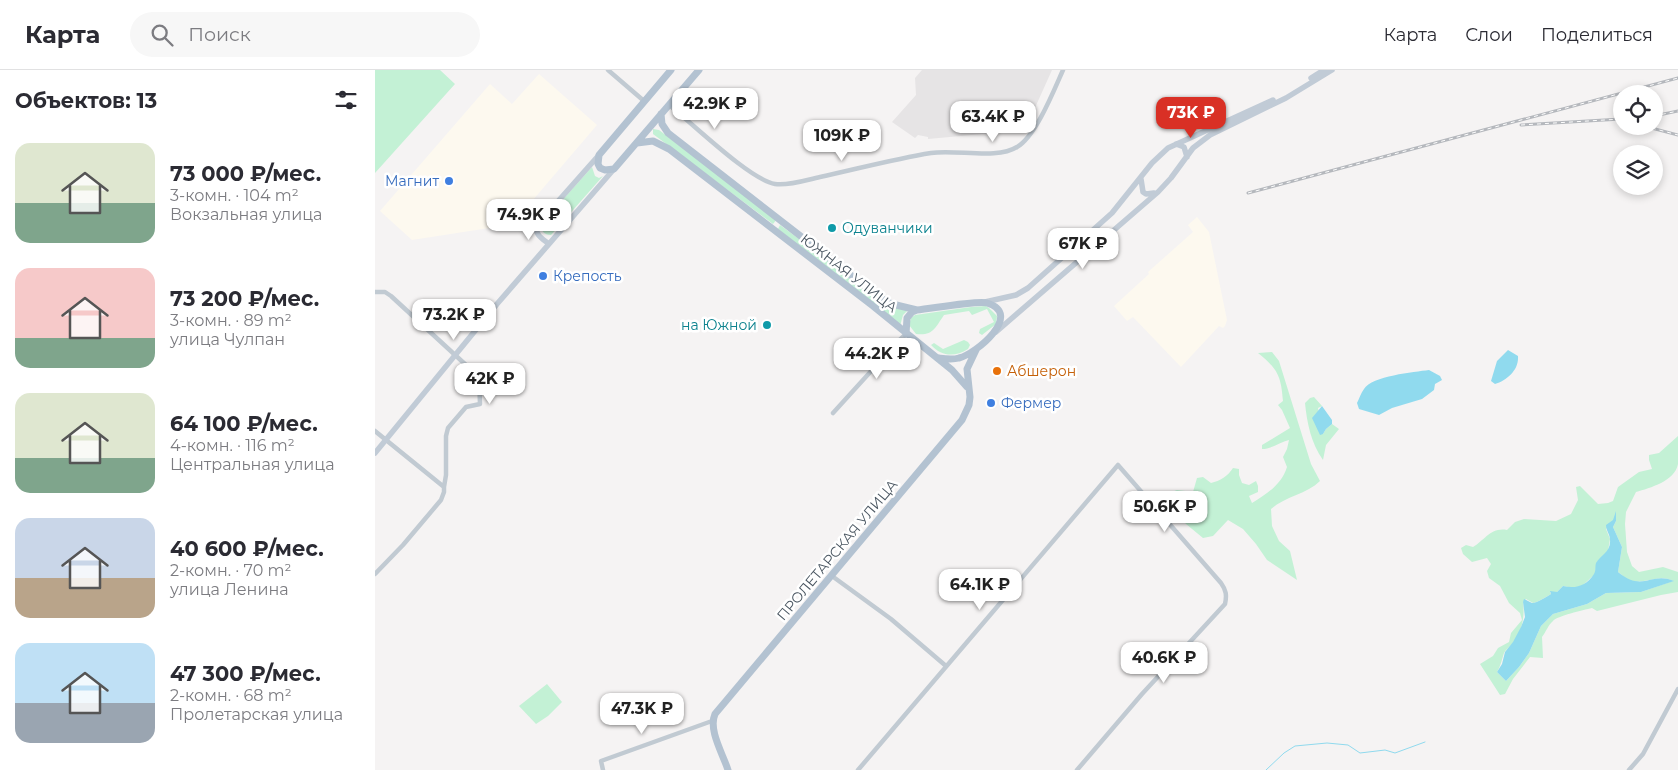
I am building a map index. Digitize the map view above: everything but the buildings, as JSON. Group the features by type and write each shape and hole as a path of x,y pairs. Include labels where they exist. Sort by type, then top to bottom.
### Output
{"main road":[{"path":"549,244 537,235 537,225 671,70"},
{"path":"375,453 549,244 699,70"},
{"path":"906,334 907,318 912,312 917,310 985,302 1016,295 1028,288 1112,213 1161,154 1174,144 1281,96 1324,70"},
{"path":"938,358 957,359 976,350 1158,192 1200,142 1210,135 1286,98 1332,70"},
{"name":"ЮЖНАЯ УЛИЦА","path":"661,114 662,124 668,133 879,297 892,304 917,310"},
{"name":"ЮЖНАЯ УЛИЦА","path":"637,143 653,140 669,149 938,358"},
{"path":"1174,144 1184,147 1187,157"},
{"path":"599,155 598,164 600,168 605,170 614,169"},
{"path":"1141,179 1143,192 1150,194 1158,192"},
{"path":"777,233 777,226 784,222"},
{"path":"985,302 993,306 999,313 1000,320 995,332"},
{"name":"ПРОЛЕТАРСКАЯ УЛИЦА","path":"712,720 715,714 962,420 969,405 967,369 976,350"},
{"path":"938,358 952,370 969,390"},
{"path":"712,720 728,770"}],"street":[{"path":"608,70 644,101"},
{"path":"669,105 747,170 774,184 785,184 937,152 995,153 1012,150 1029,136 1063,70"},
{"path":"375,292 385,292 391,296 479,377 480,404 466,407 449,428 446,436 445,492 441,500 403,545 375,574"},
{"path":"833,413 883,356 906,334"},
{"path":"375,431 444,487"},
{"path":"858,770 1118,465 1226,590 1225,604 1142,694 1077,770"},
{"path":"832,576 891,619 946,666"},
{"path":"1629,770 1643,754 1678,689"},
{"path":"603,770 601,761 712,720"}],"shaded area":[{"path":"922,70 1052,70 1025,130 928,139 928,137 918,135 915,138 892,122 916,95 915,78"},
{"path":"539,74 597,125 509,228 502,226 412,240 380,211 490,84 512,104"},
{"path":"1197,217 1209,232 1227,320 1225,326 1223,328 1219,326 1181,367 1133,317 1127,321 1114,306 1149,274 1148,272 1193,232 1188,225"}],"green space":[{"path":"375,70 440,70 455,84 375,173"},
{"path":"653,129 659,130 777,219 773,224 653,134"},
{"path":"592,167 595,176 599,178 603,176 551,235 542,231 541,224"},
{"path":"780,225 864,287 908,310 903,315 900,326 778,229"},
{"path":"986,306 997,316 996,324 982,335 979,333 980,329 994,322 987,309 972,315 969,311 944,315 936,327 926,334 916,334 909,325 911,318 915,315"},
{"path":"964,340 970,345 968,349 953,354 944,354 931,345 934,343 943,349"},
{"path":"1272,352 1279,361 1311,464 1320,481 1271,509 1272,526 1279,541 1290,551 1297,580 1267,560 1243,529 1228,520 1213,536 1203,538 1186,524 1163,495 1177,490 1193,492 1197,478 1203,477 1211,483 1226,476 1233,468 1239,469 1242,483 1249,485 1256,481 1258,492 1249,496 1252,503 1282,479 1287,467 1283,457 1289,440 1262,449 1262,445 1290,428 1278,405 1283,401 1281,385 1277,374 1270,364 1258,353"},
{"path":"1314,397 1322,406 1318,408 1323,434 1332,424 1339,429 1326,445 1323,460 1308,425 1305,403"},
{"path":"1678,436 1678,464 1676,470 1661,483 1636,492 1626,512 1627,552 1632,566 1639,572 1663,567 1678,572 1678,592 1597,611 1592,608 1555,619 1542,637 1543,658 1530,657 1513,679 1505,694 1500,695 1480,664 1493,656 1498,648 1509,642 1511,633 1522,620 1520,613 1509,603 1500,586 1489,578 1487,571 1491,564 1487,558 1472,562 1463,554 1461,548 1466,545 1473,547 1492,532 1507,530 1515,522 1524,519 1556,521 1571,514 1578,500 1576,487 1580,486 1598,504 1613,501 1618,487 1639,472 1652,469 1649,455 1659,453","holes":["1613,521 1616,521 1613,527 1622,547 1618,572 1628,580 1639,582 1662,578 1673,581 1641,592 1606,593 1587,604 1553,614 1541,626 1529,653 1506,681 1497,672 1504,653 1520,629 1524,613 1523,602 1526,599 1533,603 1537,602 1551,594 1550,592 1557,592 1563,586 1573,588 1582,586 1595,574 1597,562 1608,551 1610,539 1606,529"]},
{"path":"547,684 562,702 548,716 536,724 519,706"}],"water":[{"path":"1508,350 1518,356 1517,366 1508,377 1495,384 1491,381 1497,361"},
{"path":"1429,370 1440,376 1442,380 1435,384 1434,390 1422,399 1392,408 1379,415 1359,409 1357,403 1363,391 1375,381 1394,375"},
{"path":"1322,406 1332,420 1332,424 1320,435 1312,418"},
{"path":"1616,511 1616,521 1613,527 1622,547 1618,572 1634,581 1659,578 1674,581 1641,592 1606,593 1587,604 1553,614 1541,626 1529,653 1506,681 1497,672 1502,664 1505,652 1513,642 1525,617 1524,599 1534,603 1551,594 1550,591 1557,592 1563,586 1576,587 1588,581 1595,573 1596,563 1609,547 1610,538 1606,525 1613,520"}],"waterway":[{"path":"1266,770 1284,753 1295,746 1327,743 1348,745 1360,753 1385,750 1395,753 1425,742"}],"railway":[{"path":"1248,193 1678,78"},
{"path":"1663,114 1678,111"},
{"path":"1521,125 1613,119"},
{"path":"1663,131 1678,135"}],"place":[{"name":"Магнит","path":"449,181"},
{"name":"Одуванчики","path":"832,228"},
{"name":"Крепость","path":"543,276"},
{"name":"на Южной","path":"767,325"},
{"name":"Абшерон","path":"997,371"},
{"name":"Фермер","path":"991,403"}]}
